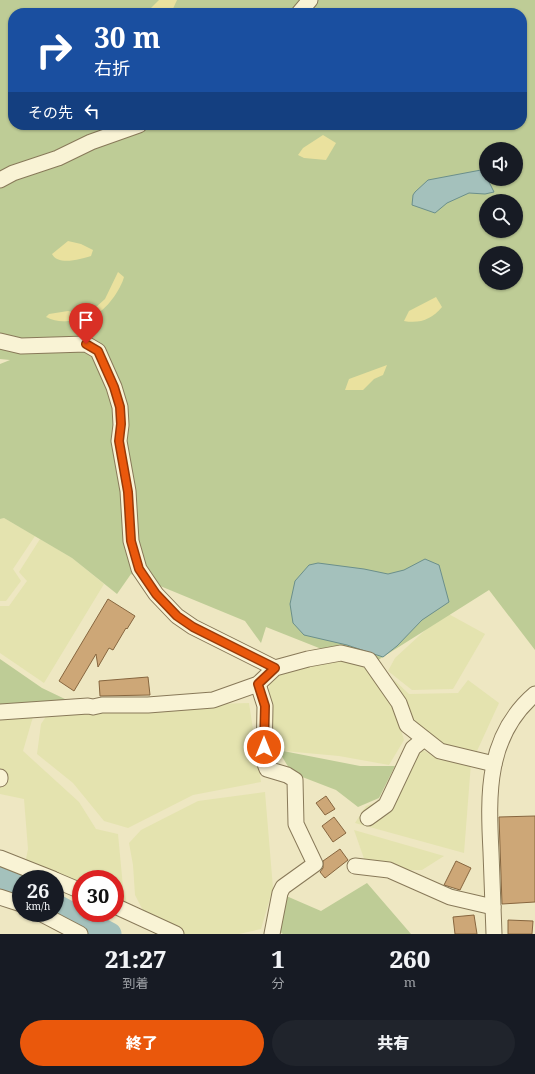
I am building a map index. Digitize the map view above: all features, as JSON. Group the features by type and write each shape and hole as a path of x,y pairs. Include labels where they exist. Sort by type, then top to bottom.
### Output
{"street":[{"path":"303,8 310,0"},
{"path":"0,180 13,173 58,158 91,142 125,130"},
{"path":"0,341 21,346 86,344 98,351 114,387 120,407 121,424 119,441 128,492 131,541 139,569 156,594 177,616 193,627 275,668"},
{"path":"0,712 88,706 93,707 102,705 148,705 213,700 258,684 275,668 308,659 341,653 369,660 399,703 408,725 440,751 494,764"},
{"path":"258,684 265,706 264,761 267,769 287,775 295,780 296,824 314,864 283,887 280,893 272,934"},
{"path":"494,934 489,808 492,771 499,744 510,723 527,701 535,694"},
{"path":"368,818 386,805 413,748 424,738"},
{"path":"0,858 29,870"},
{"path":"355,866 389,870 450,897 493,907"},
{"path":"0,897 12,901"},
{"path":"124,910 176,934"},
{"path":"57,922 80,934"}],"green space":[{"path":"0,0 535,0 535,650 489,590 367,667 266,627 261,643 245,621 131,574 117,594 72,558 4,518 0,519 0,364 10,360 0,359"},
{"path":"4,518 35,536 13,569 21,581 6,601 0,601 0,519"},
{"path":"40,539 72,558 104,584 44,683 0,653 0,606 9,606 27,581 19,572"},
{"path":"445,612 485,634 453,689 412,690 388,671 395,658"},
{"path":"0,659 42,688 67,700 10,705 0,715"},
{"path":"337,659 367,667 395,711 404,740 389,765 339,756 273,750 265,711 271,677"},
{"path":"393,679 409,694 458,693 468,680 499,703 477,751 442,744 413,723"},
{"path":"249,703 261,782 193,795 128,828 104,821 73,783 37,754 41,724 51,709"},
{"path":"35,710 23,751 79,802 96,829 118,834 121,870 72,870 72,893 64,890 64,870 24,870 28,849 24,799 0,794 0,712"},
{"path":"412,743 439,760 471,763 464,853 355,823 366,806 383,800"},
{"path":"278,750 360,766 395,766 379,798 358,807 336,790 292,773"},
{"path":"265,792 273,888 261,929 239,934 176,934 149,922 135,895 133,865 129,843 141,830 198,801"},
{"path":"354,830 444,856 422,870 368,870"},
{"path":"367,883 411,934 283,934 279,931 284,895 321,911"},
{"path":"124,891 131,919 124,916"}],"sand":[{"path":"159,0 177,0 173,8 151,8"},
{"path":"323,135 336,143 326,160 304,158 298,155 303,148"},
{"path":"68,241 81,244 93,250 91,256 70,261 55,258 52,254"},
{"path":"118,272 124,277 120,287 112,299 99,313 94,315 85,314 105,299"},
{"path":"436,297 442,307 434,315 425,320 415,322 404,321 409,311"},
{"path":"68,311 77,313 74,320 60,321 46,317 49,314"},
{"path":"387,365 383,375 374,379 363,390 345,390 349,379"}],"water":[{"path":"479,170 479,186 491,186 494,192 485,194 469,193 447,203 435,213 412,205 413,195 428,180"},
{"path":"425,559 439,565 449,602 422,620 397,646 383,657 347,645 304,635 293,623 290,604 295,581 309,565 318,563 364,569 388,574 404,570"}],"building":[{"path":"108,599 135,616 113,650 109,648 98,667 96,654 74,691 59,681"},
{"path":"148,677 150,695 100,696 99,681"},
{"path":"326,796 335,809 325,815 316,803"},
{"path":"535,816 535,902 502,904 499,817"},
{"path":"334,817 346,833 333,842 322,826"},
{"path":"340,849 348,860 325,878 320,872 323,868 323,861"},
{"path":"456,861 471,868 460,890 444,885"},
{"path":"474,915 477,934 455,934 453,917"},
{"path":"508,920 533,921 532,934 508,934"}],"waterway":[{"path":"0,877 12,883"},
{"path":"64,910 110,934"}],"route":[{"path":"86,344 98,351 114,387 120,407 121,424 119,441 128,492 131,541 139,569 156,594 177,616 193,627 275,668 258,684 265,706 264,747"}]}
